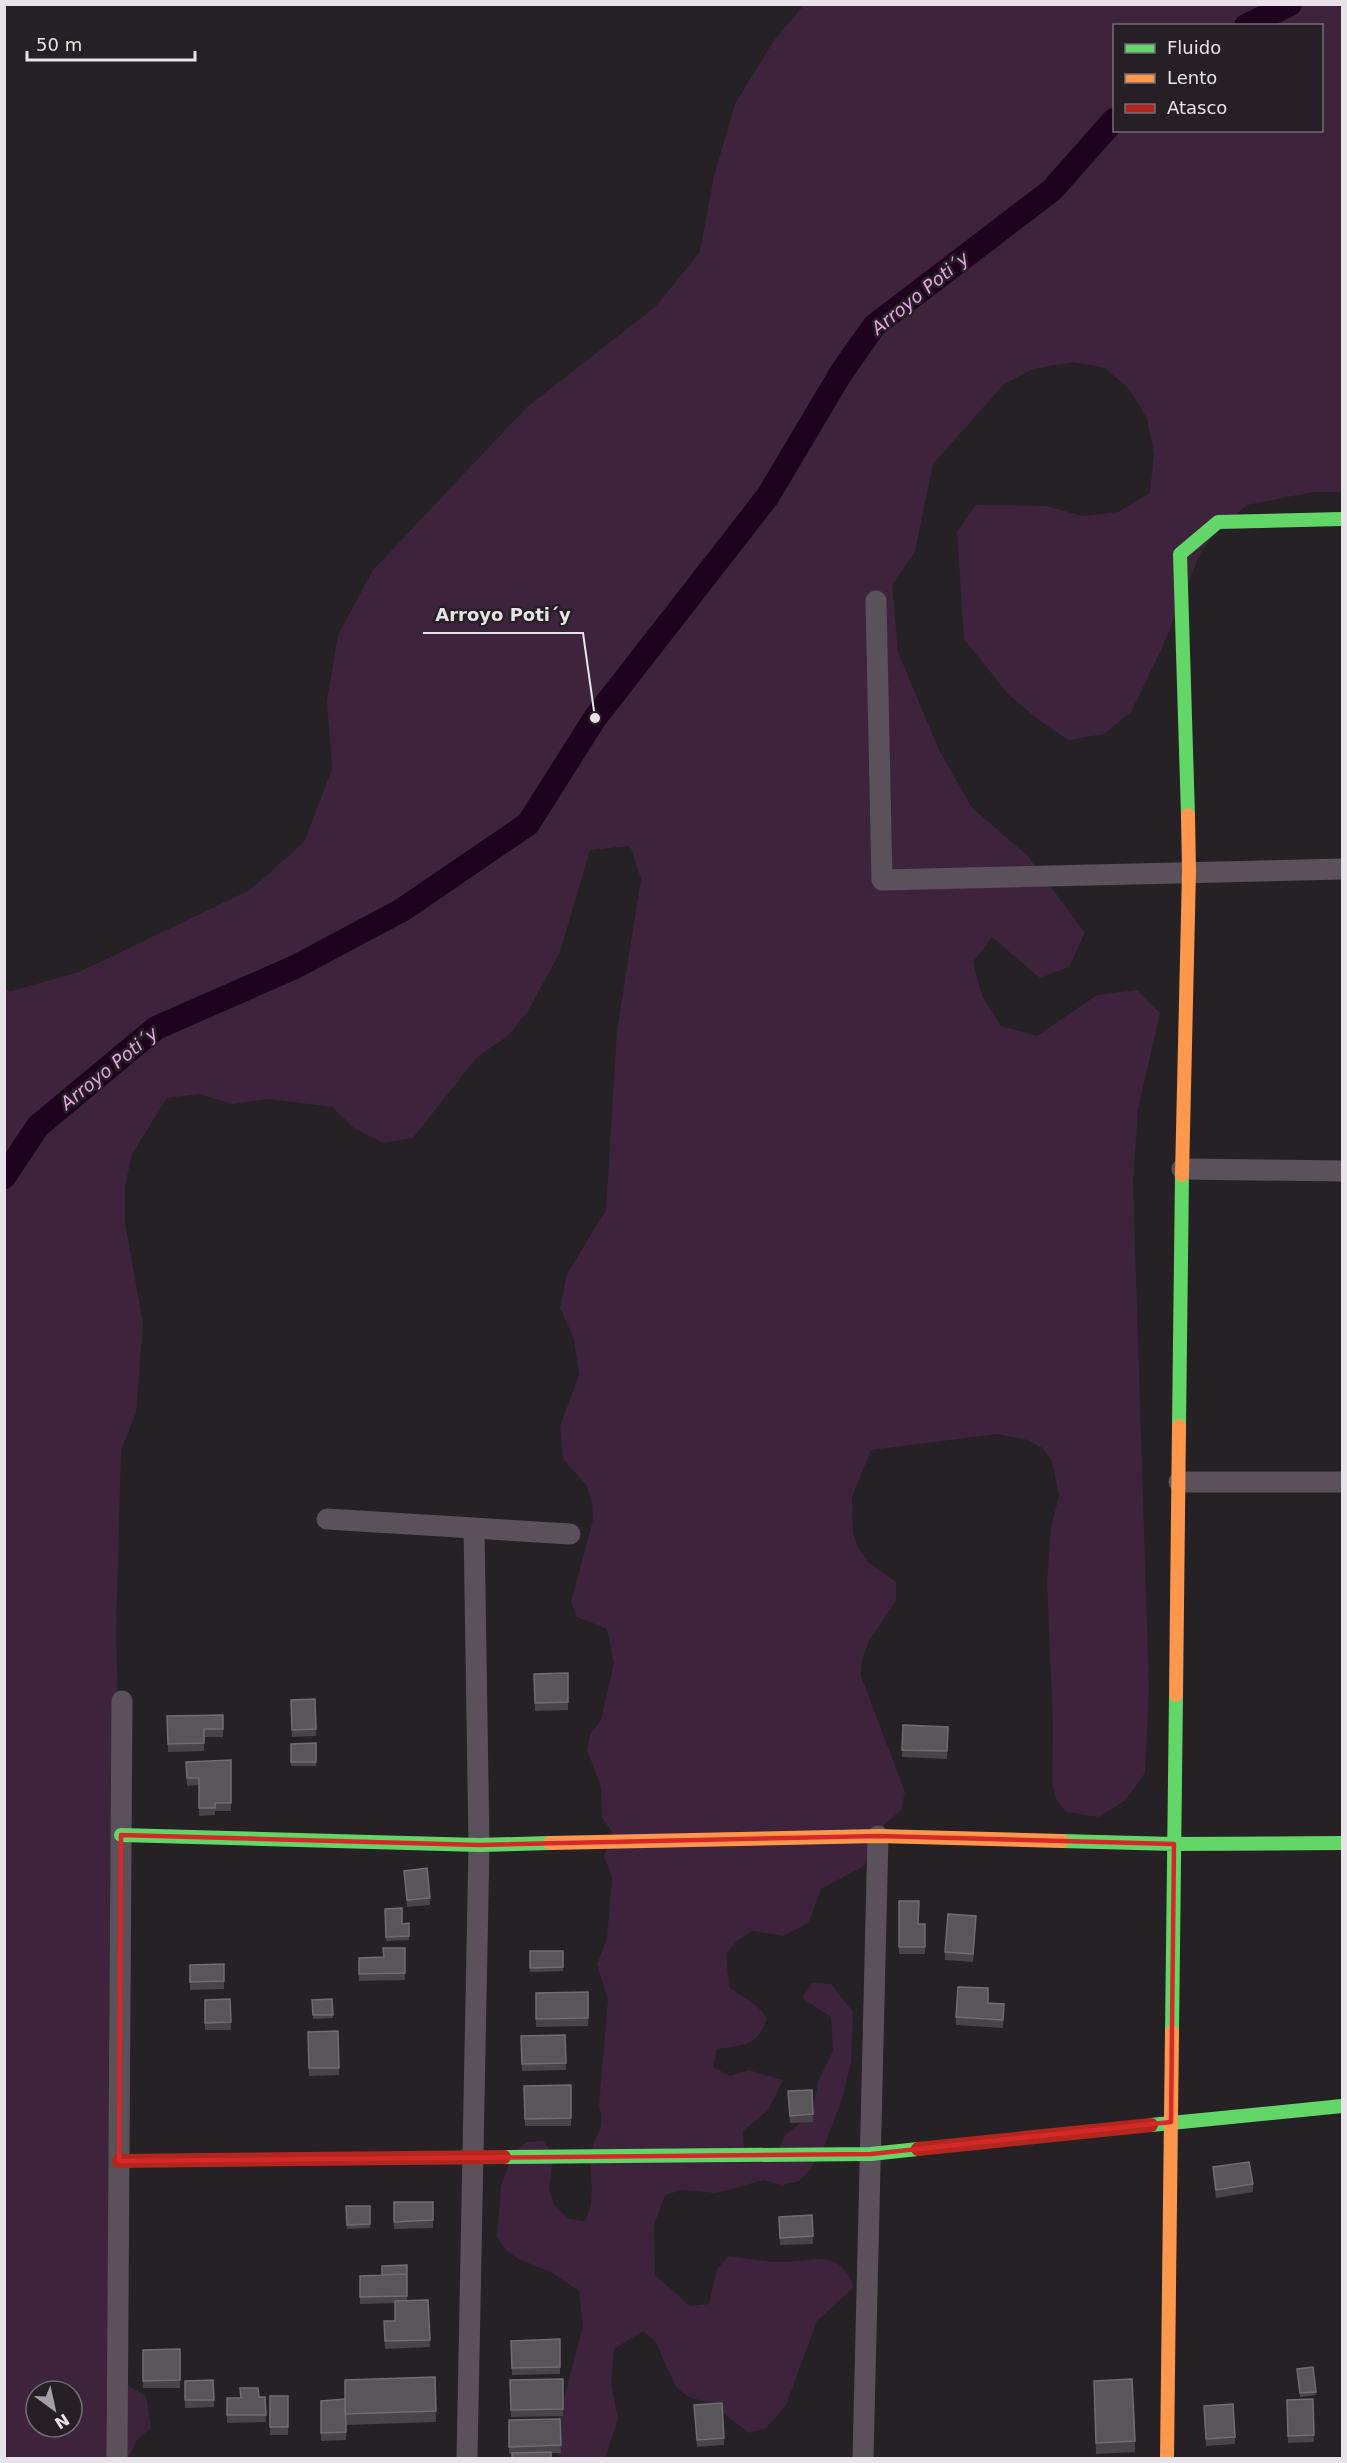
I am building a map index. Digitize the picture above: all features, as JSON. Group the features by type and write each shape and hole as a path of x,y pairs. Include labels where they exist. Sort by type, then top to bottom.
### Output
{"street":[{"path":"1167,2458 1182,1169 1189,871 1180,554 1218,522 1342,519"},
{"path":"876,601 882,880 1342,868"},
{"path":"1182,1169 1342,1171"},
{"path":"1179,1482 1342,1482"},
{"path":"327,1519 570,1534"},
{"path":"467,2458 479,1845 474,1528"},
{"path":"117,2458 123,1701"},
{"path":"122,1835 479,1845 878,1836 1174,1844 1342,1843"},
{"path":"863,2458 878,1836"},
{"path":"119,2161 871,2154 1342,2106"}],"highlighted area":[{"path":"121,1835 479,1845 878,1836 1174,1844 1171,2122 871,2154 119,2161"}],"shaded area":[{"path":"804,5 1342,5 1342,492 1313,492 1247,505 1217,530 1199,556 1162,648 1131,712 1104,734 1068,740 1036,718 1008,694 964,639 957,532 976,505 1046,506 1083,516 1118,512 1150,493 1154,453 1147,419 1130,390 1105,368 1073,362 1033,369 1004,384 933,464 915,551 892,585 898,652 939,750 972,808 1028,856 1085,933 1069,967 1040,978 992,937 973,962 982,996 1001,1026 1037,1036 1097,995 1137,990 1160,1013 1138,1109 1133,1182 1149,1690 1145,1773 1126,1800 1098,1817 1066,1812 1056,1799 1052,1781 1053,1728 1047,1581 1051,1528 1059,1495 1052,1461 1042,1448 1028,1440 997,1434 871,1450 852,1497 853,1533 858,1548 868,1562 896,1582 896,1601 869,1641 862,1659 861,1676 905,1792 901,1810 874,1834 864,1866 821,1889 809,1922 784,1936 753,1931 738,1940 726,1953 729,1986 758,2007 767,2018 754,2039 742,2045 717,2049 713,2067 730,2076 749,2070 783,2080 768,2110 743,2131 744,2148 778,2151 785,2135 813,2114 818,2081 833,2051 831,2017 802,1998 812,1983 831,1984 853,2012 851,2062 843,2096 821,2155 800,2181 781,2185 764,2180 716,2193 682,2190 665,2195 654,2225 655,2275 690,2306 709,2304 717,2269 729,2256 774,2262 832,2261 848,2274 854,2287 817,2321 786,2405 766,2428 749,2433 709,2402 690,2398 676,2387 655,2341 643,2331 614,2349 611,2383 618,2419 605,2458 561,2458 552,2443 583,2326 579,2291 551,2272 520,2260 507,2251 497,2237 501,2186 513,2154 527,2142 544,2141 553,2156 549,2189 554,2205 568,2219 585,2221 592,2196 592,2148 601,2128 599,2105 608,2000 597,1964 607,1939 612,1877 604,1856 612,1832 602,1818 601,1787 587,1750 590,1735 601,1720 614,1663 607,1629 577,1617 571,1602 593,1520 592,1503 587,1486 563,1459 560,1426 579,1375 574,1339 560,1308 567,1274 606,1210 617,1031 641,879 630,846 590,850 560,952 528,1011 508,1036 477,1057 413,1138 383,1143 354,1128 332,1107 269,1099 232,1104 199,1094 167,1098 132,1154 125,1186 125,1222 143,1324 136,1413 121,1450 116,1632 122,1826 114,2378 146,2396 151,2428 137,2440 128,2458 5,2458 4,989 11,991 79,972 250,890 304,842 332,769 327,701 338,635 373,570 526,408 655,307 700,252 714,176 735,104 774,40"}],"building":[{"path":"568,1673 568,1702 535,1703 534,1674"},
{"path":"315,1699 316,1729 292,1730 291,1700"},
{"path":"223,1715 223,1729 204,1729 204,1743 168,1744 167,1716"},
{"path":"903,1725 948,1727 947,1751 902,1750"},
{"path":"316,1743 316,1762 291,1762 291,1744"},
{"path":"231,1760 231,1803 215,1803 215,1808 199,1808 199,1778 187,1778 186,1762"},
{"path":"427,1868 430,1898 407,1900 404,1871"},
{"path":"899,1901 919,1901 918,1924 925,1924 925,1947 899,1947"},
{"path":"402,1908 402,1924 409,1923 409,1936 386,1937 385,1909"},
{"path":"948,1914 976,1916 973,1954 945,1952"},
{"path":"383,1948 405,1948 405,1973 359,1974 359,1958 384,1957"},
{"path":"530,1951 563,1951 563,1967 530,1968"},
{"path":"224,1964 224,1981 190,1982 190,1965"},
{"path":"958,1987 988,1988 988,2003 1004,2004 1003,2020 956,2017"},
{"path":"588,1992 588,2018 536,2019 536,1993"},
{"path":"230,1999 231,2022 205,2023 205,2000"},
{"path":"332,1999 333,2015 313,2015 312,2000"},
{"path":"338,2031 339,2068 309,2068 308,2032"},
{"path":"565,2035 566,2063 522,2064 521,2036"},
{"path":"571,2085 571,2118 525,2119 524,2086"},
{"path":"812,2090 813,2114 790,2116 788,2091"},
{"path":"1249,2162 1253,2184 1216,2190 1213,2167"},
{"path":"394,2202 433,2202 433,2220 394,2222"},
{"path":"346,2206 370,2206 370,2224 347,2225"},
{"path":"812,2215 813,2236 780,2238 779,2217"},
{"path":"407,2265 407,2274 382,2275 382,2266"},
{"path":"407,2274 407,2296 360,2297 360,2276"},
{"path":"428,2300 430,2340 385,2341 384,2321 395,2321 395,2301"},
{"path":"560,2339 560,2367 512,2368 511,2341"},
{"path":"180,2349 180,2380 143,2381 143,2350"},
{"path":"1313,2367 1316,2392 1300,2393 1297,2369"},
{"path":"435,2377 436,2411 345,2414 345,2380"},
{"path":"563,2379 563,2409 511,2410 510,2380"},
{"path":"1132,2379 1135,2441 1096,2443 1094,2381"},
{"path":"213,2380 214,2400 185,2400 185,2381"},
{"path":"240,2388 258,2388 259,2397 265,2397 266,2415 227,2415 227,2398 241,2398"},
{"path":"270,2396 288,2396 288,2427 270,2427"},
{"path":"345,2399 346,2432 321,2433 321,2401"},
{"path":"1313,2399 1314,2435 1288,2436 1287,2400"},
{"path":"722,2403 724,2438 697,2440 694,2405"},
{"path":"1233,2404 1235,2437 1206,2439 1204,2406"},
{"path":"560,2419 561,2445 509,2447 509,2420"},
{"path":"551,2452 551,2458 512,2458 512,2453"}],"waterway":[{"name":"Arroyo Poti´y","path":"1250,24 1290,4"},
{"name":"Arroyo Poti´y","path":"4,1177 38,1126 156,1028 295,967 402,910 528,824 595,718 768,496 841,373 874,326 1052,190 1113,121"}],"traffic: fast":[{"path":"1188,815 1180,554 1218,522 1342,519"},
{"path":"1179,1426 1182,1175"},
{"path":"1172,2032 1176,1695"},
{"path":"121,1835 479,1845 550,1843"},
{"path":"1062,1841 1174,1844 1342,1843"},
{"path":"1151,2125 1342,2106"},
{"path":"504,2157 871,2154 918,2149"}],"traffic: slow":[{"path":"1182,1175 1189,871 1188,815"},
{"path":"1176,1695 1179,1426"},
{"path":"550,1843 878,1836 1062,1841"},
{"path":"1167,2458 1172,2032"}],"traffic: jam":[{"path":"918,2149 1151,2125"},
{"path":"119,2161 504,2157"}],"place":[{"name":"Arroyo Poti´y","path":"595,718"}]}
